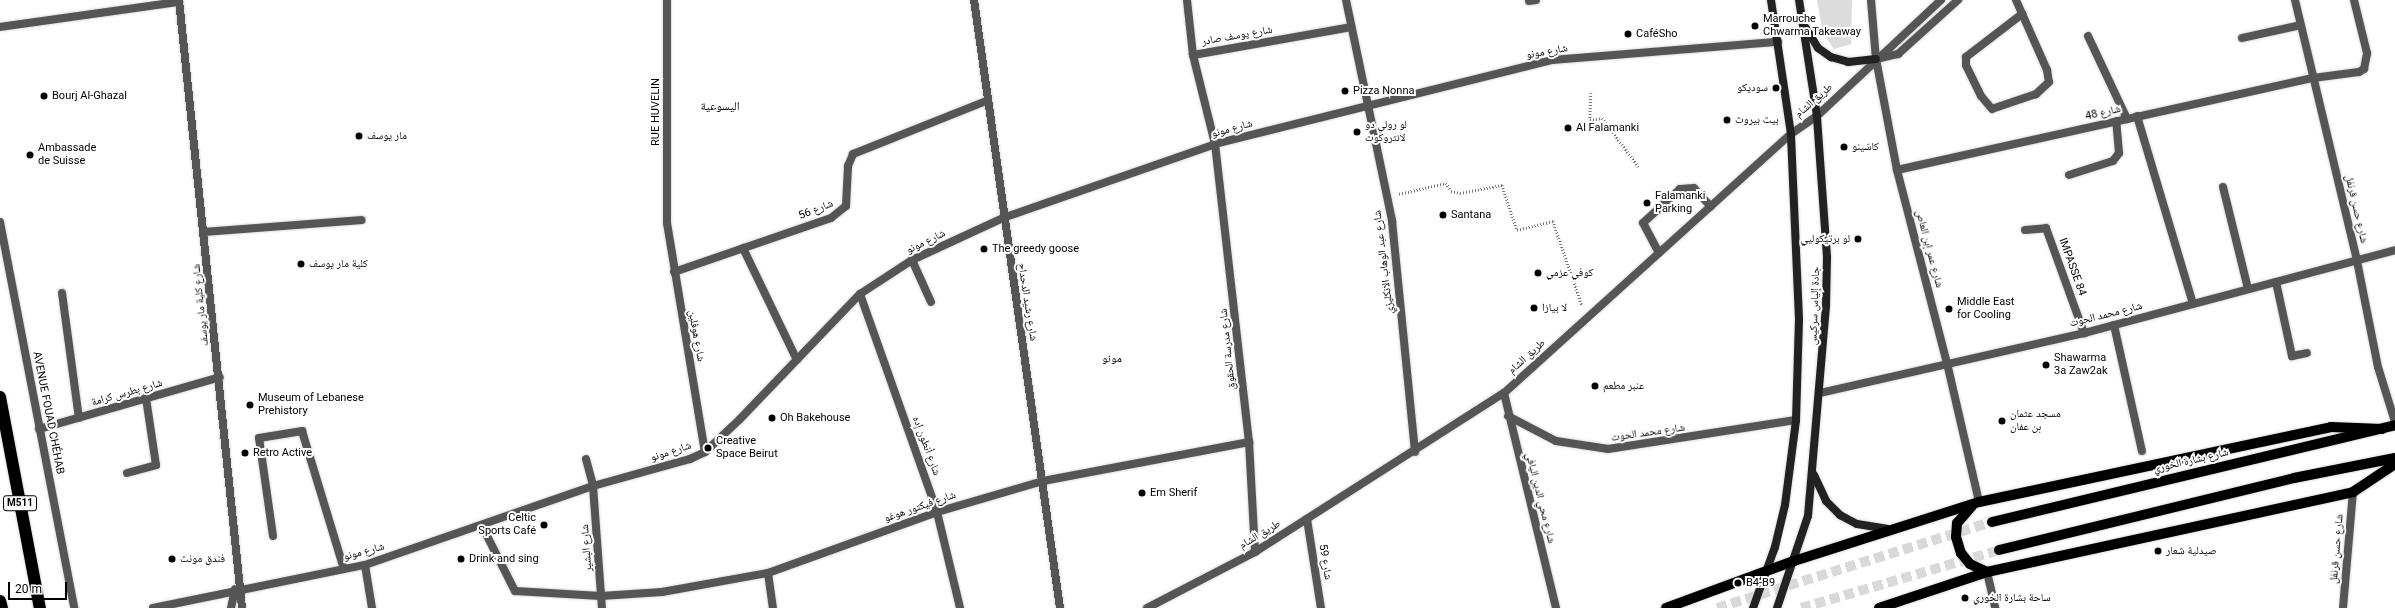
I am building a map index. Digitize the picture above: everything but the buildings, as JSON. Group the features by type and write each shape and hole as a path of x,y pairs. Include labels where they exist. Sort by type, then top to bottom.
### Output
{"highway":[{"name":"M511","path":"0,397 40,608"},
{"path":"0,601 2,608"}],"main road":[{"name":"جادة إلياس سركيس","path":"1753,608 1781,526 1796,420 1798,260 1790,134 1771,0"},
{"name":"جادة إلياس سركيس","path":"1777,608 1807,521 1820,393 1827,257 1817,116 1799,0"},
{"path":"1802,20 1824,54 1848,62 1876,59"},
{"name":"شارع بشارة الخوري","path":"1992,522 2382,429 2395,424"},
{"path":"1666,608 1794,561 1979,502 2331,427 2382,429"},
{"path":"1999,550 2294,478 2395,458"},
{"path":"1879,608 1987,572 2353,492 2395,464"},
{"path":"1812,469 1826,501 1840,515 1857,524 1896,529"},
{"path":"1979,502 1957,523 1956,537 1961,553 1970,564 1987,572"}],"street":[{"name":"RUE HUVELIN","path":"667,0 667,223"},
{"name":"شارع رشيد الدحداح","path":"974,0 986,101 1043,481 1060,608"},
{"path":"1187,0 1194,55"},
{"name":"شارع عبد الوهاب الانكليزي","path":"1346,0 1392,221 1415,452"},
{"name":"شارع عمر إبن العاص","path":"1871,0 1876,59 1897,170 1947,363 1979,502"},
{"name":"طريق الشام","path":"1147,608 1255,552 1415,452 1504,393 1790,134 1817,116 1940,0"},
{"path":"1876,59 1898,54 1958,0"},
{"path":"2016,0 2022,14 2049,82 2036,94 1992,109 1981,96 1966,65 1966,57 2022,14"},
{"name":"شارع حسن قرنفل","path":"2295,0 2357,261 2378,367 2395,424"},
{"name":"شارع 48","path":"1897,170 2313,78 2349,75 2364,69 2367,52 2354,0"},
{"path":"0,27 179,1"},
{"name":"شارع كلية مار يوسف","path":"179,1 220,376 237,589 242,608"},
{"path":"2242,38 2301,25"},
{"name":"شارع يوسف صادر","path":"1215,144 1194,55 1351,27"},
{"path":"2088,36 2127,119"},
{"name":"شارع مونو","path":"153,608 237,589 365,565 482,526 593,486 705,452 797,360 860,294 912,260 1003,218 1215,144 1552,60 1778,42"},
{"name":"شارع 56","path":"674,272 842,212 849,196 848,166 859,150 986,101"},
{"path":"2137,116 2193,304"},
{"path":"2069,175 2113,161 2119,154 2116,121"},
{"name":"شارع مدرسة الحقوق","path":"1215,144 1249,442 1255,552"},
{"path":"2223,187 2248,289"},
{"path":"1659,253 1643,223 1680,189 1694,188 1711,207"},
{"path":"204,232 362,220"},
{"name":"AVENUE FOUAD CHÉHAB","path":"0,222 74,608"},
{"name":"شارع هوفلين","path":"667,223 705,452"},
{"name":"IMPASSE 84","path":"2025,230 2046,228 2084,333"},
{"path":"743,248 797,360"},
{"name":"شارع محمد الحوت","path":"1820,393 2084,333 2395,250"},
{"path":"912,260 931,302"},
{"path":"2276,282 2292,356 2307,353"},
{"path":"62,293 79,418"},
{"name":"شارع أنطون إده","path":"860,294 938,512 960,608"},
{"path":"2114,325 2142,451"},
{"name":"شارع بطرس كرامة","path":"39,429 220,376"},
{"name":"شارع محي الدين اليافي","path":"1504,393 1508,416 1556,608"},
{"path":"127,473 156,465 146,398"},
{"name":"شارع محمد الحوت","path":"1508,416 1556,441 1608,449 1796,420"},
{"path":"273,536 259,438 302,431 344,569"},
{"name":"شارع فيكتور هوغو","path":"482,526 515,591 601,596 662,592 768,573 938,512 1043,481 1249,442"},
{"name":"شارع البشير","path":"586,459 593,486 602,608"},
{"name":"شارع حسن قرنفل","path":"2343,608 2353,492"},
{"name":"شارع 59","path":"1307,519 1321,608"},
{"path":"365,565 372,608"},
{"path":"1987,572 1995,608"},
{"path":"768,573 773,608"},
{"path":"231,608 237,589"}],"path":[{"path":"1590,93 1590,120 1602,118 1639,167"},
{"path":"1386,197 1446,183 1451,191 1460,193 1502,185 1517,230 1553,221 1586,318"}],"shaded area":[{"path":"1817,0 1852,0 1851,44 1834,49 1823,33"}],"tunnel":[{"path":"1717,608 1992,522"},
{"path":"1801,608 1999,550"}],"place":[{"name":"Marrouche Chwarma Takeaway","path":"1755,26"},
{"name":"CaféSho","path":"1628,34"},
{"name":"سوديكو","path":"1776,88"},
{"name":"Pizza Nonna","path":"1345,91"},
{"name":"Bourj Al-Ghazal","path":"44,96"},
{"name":"بيت بيروت","path":"1727,120"},
{"name":"Al Falamanki","path":"1568,128"},
{"name":"لو رولي دو لانتروكوت","path":"1357,132"},
{"name":"مار يوسف","path":"359,136"},
{"name":"كاسّينو","path":"1844,147"},
{"name":"Ambassade de Suisse","path":"30,155"},
{"name":"Falamanki Parking","path":"1647,203"},
{"name":"Santana","path":"1443,215"},
{"name":"لو برتيكوليي","path":"1858,239"},
{"name":"The greedy goose","path":"984,249"},
{"name":"كلية مار يوسف","path":"301,264"},
{"name":"كوفي عزمي","path":"1538,273"},
{"name":"لا بيازا","path":"1534,308"},
{"name":"Middle East for Cooling","path":"1949,309"},
{"name":"Shawarma 3a Zaw2ak","path":"2046,365"},
{"name":"عنبر مطعم","path":"1595,386"},
{"name":"Museum of Lebanese Prehistory","path":"250,405"},
{"name":"Oh Bakehouse","path":"772,418"},
{"name":"مسجد عثمان بن عفان","path":"2002,421"},
{"name":"Creative Space Beirut","path":"708,448"},
{"name":"Retro Active","path":"245,453"},
{"name":"Em Sherif","path":"1142,493"},
{"name":"Celtic Sports Café","path":"544,525"},
{"name":"صيدلية شعار","path":"2158,551"},
{"name":"فندق مونت","path":"172,559"},
{"name":"Drink and sing","path":"461,559"},
{"name":"B4-B9","path":"1738,583"},
{"name":"ساحة بشارة الخوري","path":"1965,598"}],"district":[{"name":"اليسوعية","path":"720,107"},
{"name":"مونو","path":"1112,359"}]}
